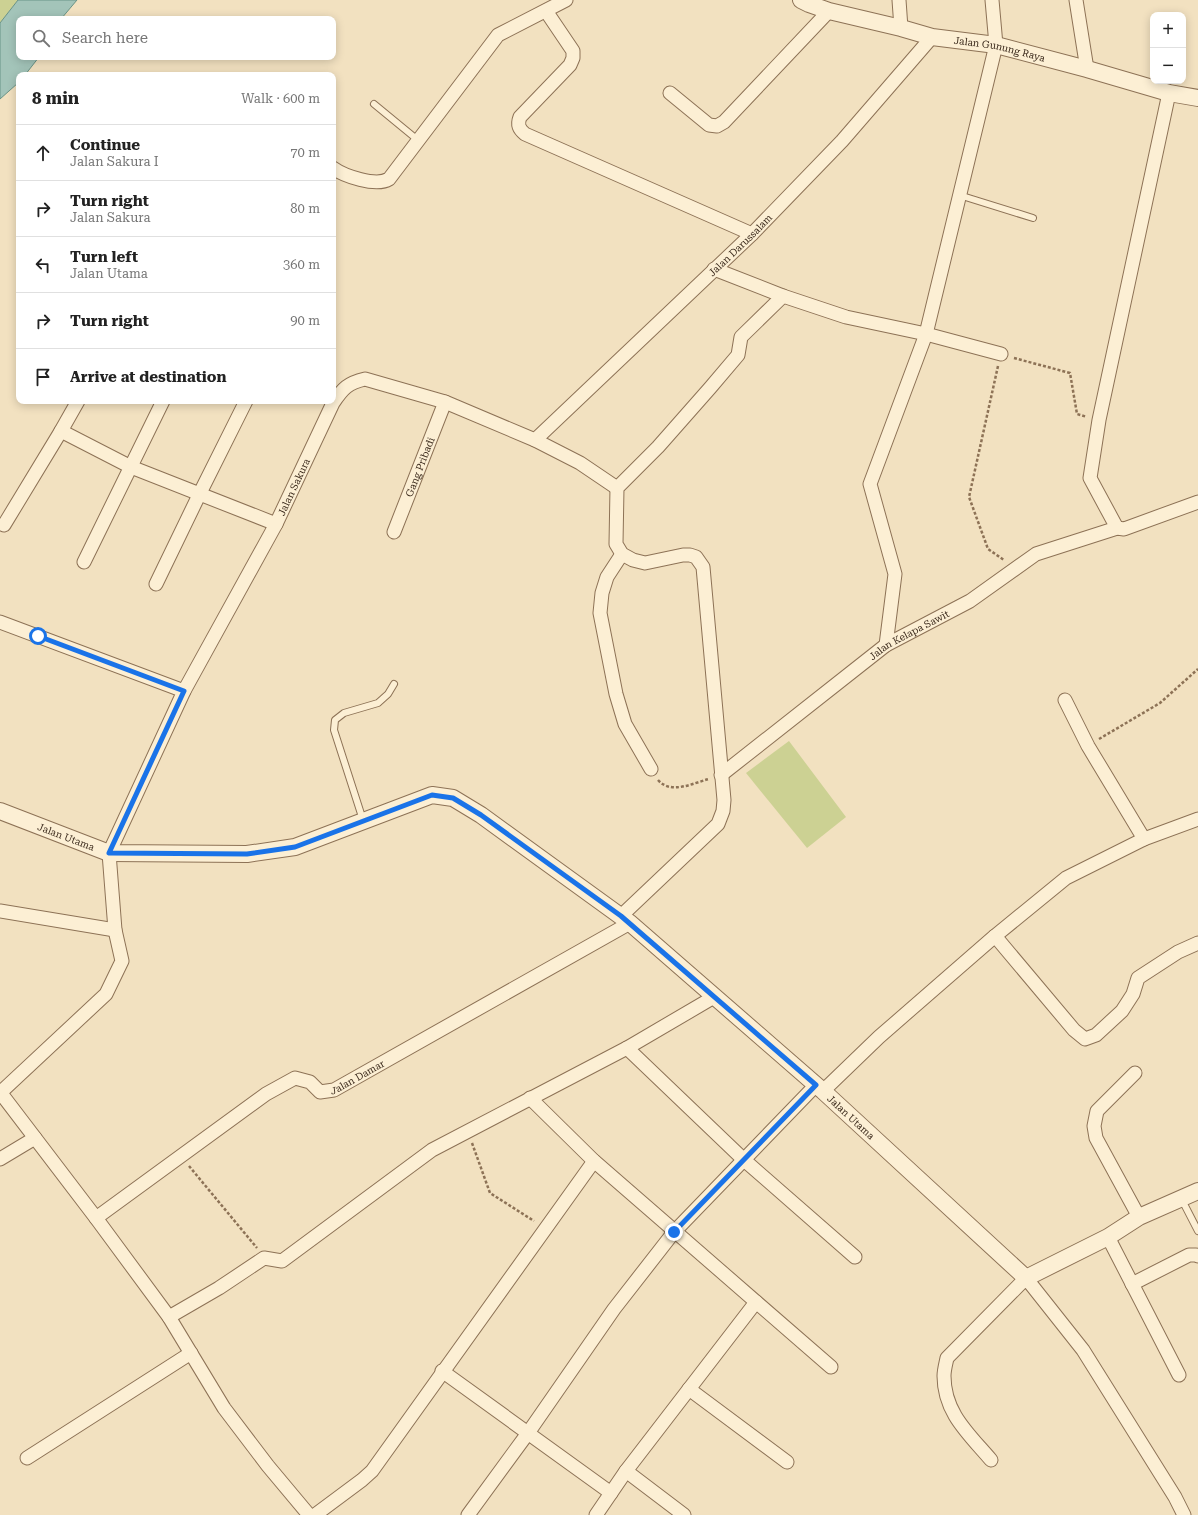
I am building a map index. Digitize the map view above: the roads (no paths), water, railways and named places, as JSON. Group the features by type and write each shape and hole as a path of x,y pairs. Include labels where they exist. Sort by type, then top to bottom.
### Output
{"street":[{"path":"336,170 358,179 386,181 392,176 498,35 566,0"},
{"name":"Jalan Gunung Raya","path":"801,0 829,11 932,37 996,45 1170,93 1198,98"},
{"path":"899,0 901,28"},
{"path":"886,645 895,574 870,484 926,334 996,45 992,0"},
{"path":"1076,0 1087,69"},
{"path":"546,11 573,51 573,58 570,65 520,116 518,123 521,130 532,137 752,234"},
{"path":"670,93 709,125 717,126 724,122 829,11"},
{"name":"Jalan Darussalam","path":"535,440 752,234 842,141 932,37"},
{"path":"1116,528 1090,478 1099,420 1170,93"},
{"path":"714,269 783,296 846,317 926,334 1001,354"},
{"path":"625,919 718,824 723,811 724,800 703,568 696,557 690,555 644,563 633,560 622,554 616,544 617,488 658,447 738,355 741,337 783,296"},
{"name":"Jalan Sakura","path":"336,399 344,387 356,381 365,379 445,402 535,440 580,462 617,488"},
{"name":"Gang Pribadi","path":"394,532 445,402"},
{"path":"4,525 76,404"},
{"path":"84,562 162,404"},
{"path":"156,584 244,404"},
{"name":"Jalan Sakura","path":"109,853 184,691 276,524 333,404"},
{"path":"61,432 131,467 276,524"},
{"name":"Jalan Kelapa Sawit","path":"721,775 886,645 970,601 1036,554 1116,528 1124,529 1198,502"},
{"path":"622,554 607,577 602,593 600,613 616,694 625,724 651,769"},
{"path":"0,622 184,691"},
{"path":"1065,700 1088,746 1144,839"},
{"name":"Jalan Utama","path":"0,811 109,853 247,854 295,847 432,795 453,798 481,815 625,919 819,1088 1026,1278"},
{"path":"468,1515 528,1433 614,1309 674,1232 744,1159 819,1088 1066,878 1144,839 1198,819"},
{"path":"109,853 115,930 122,961 106,994 0,1092 169,1317 224,1408 268,1466 309,1515"},
{"path":"0,911 115,930"},
{"name":"Jalan Damar","path":"96,1218 266,1094 295,1078 310,1082 320,1092 334,1090 625,919"},
{"path":"996,936 1074,1030 1085,1039 1096,1035 1122,1011 1133,994 1138,978 1178,952 1198,943"},
{"path":"169,1317 219,1288 264,1258 282,1261 432,1150 627,1048 714,997"},
{"path":"627,1048 744,1159 855,1257"},
{"path":"1135,1073 1097,1111 1094,1126 1096,1138 1139,1217"},
{"path":"530,1098 594,1161 831,1367"},
{"path":"0,1159 35,1138"},
{"path":"315,1515 372,1471 442,1371 547,1229 594,1161"},
{"path":"991,1460 955,1419 946,1398 944,1375 947,1358 1026,1278 1108,1236 1139,1217 1198,1191"},
{"path":"1108,1236 1179,1375"},
{"path":"1132,1284 1189,1255 1196,1254 1198,1256"},
{"path":"1026,1278 1083,1350 1175,1497 1184,1515"},
{"path":"596,1515 626,1471 756,1302"},
{"path":"27,1458 191,1353"},
{"path":"442,1371 611,1493"},
{"path":"689,1389 787,1462"},
{"path":"626,1471 684,1515"}],"lane":[{"path":"374,104 418,141"},
{"path":"959,195 1033,218"},
{"path":"363,820 334,730 335,720 344,712 378,703 388,694 394,684"},
{"path":"1182,1198 1198,1231"}],"water":[{"path":"18,0 77,0 64,16 16,16 16,60 37,60 27,72 16,72 16,85 0,99 0,23"}]}
